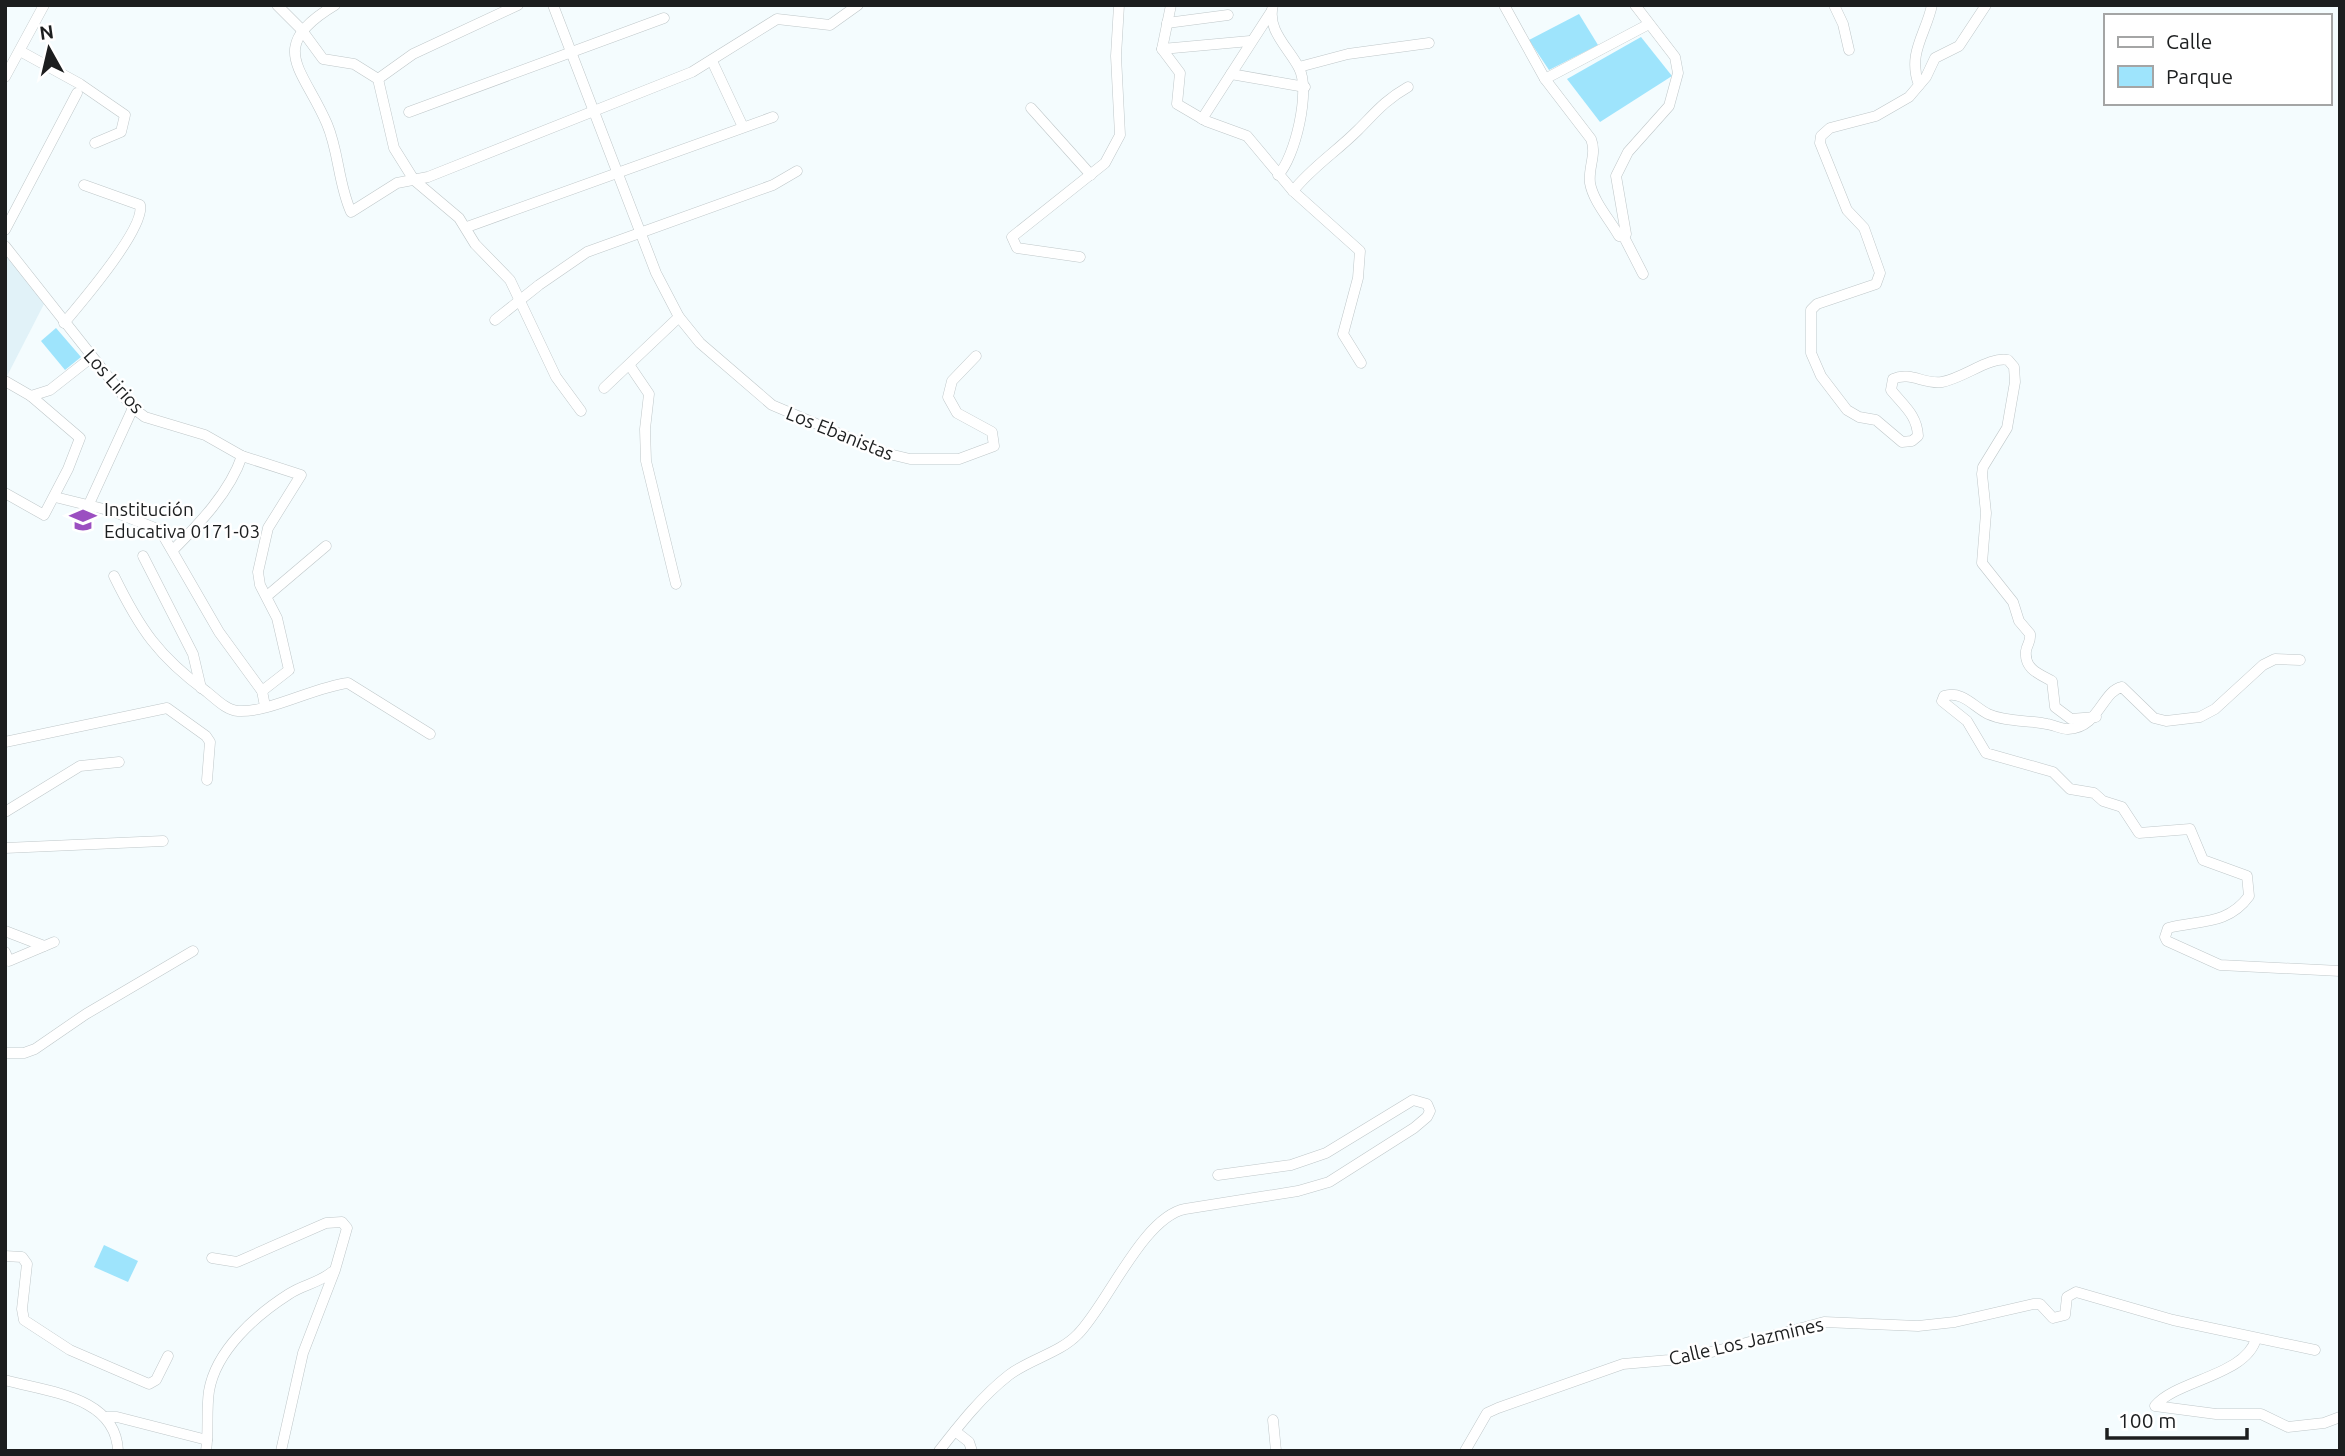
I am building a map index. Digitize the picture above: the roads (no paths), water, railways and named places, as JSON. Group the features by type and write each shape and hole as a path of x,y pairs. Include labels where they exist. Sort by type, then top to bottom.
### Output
{"street":[{"path":"5,77 44,5"},
{"path":"276,5 301,29 323,59 354,64 378,79 394,148 414,180 467,227 475,244 510,280 556,377 581,411"},
{"path":"335,5 301,29 294,51 296,64 327,125 339,181 351,212 397,183 414,180 595,113 712,61 778,19 830,25 858,5"},
{"path":"378,79 413,54 518,5"},
{"name":"Los Ebanistas","path":"553,5 639,234 678,317 700,343 772,405 848,439 910,459 959,459 994,446 992,432 957,413 948,397 952,381 976,356"},
{"path":"1080,257 1017,248 1012,237 1040,212 1091,175 1112,152 1122,126 1116,56 1119,5"},
{"path":"1171,5 1162,49 1180,73 1177,104 1202,119 1247,136 1261,149 1278,175 1293,191 1360,251 1359,278 1343,334 1361,363"},
{"path":"1504,5 1545,79 1591,139 1595,149 1590,180 1592,192 1619,236 1624,237"},
{"path":"1635,5 1675,57 1678,73 1669,106 1628,152 1616,176 1626,234 1624,237 1643,274"},
{"path":"1834,5 1844,27 1849,50"},
{"path":"1919,85 1917,43 1929,19 1932,5"},
{"path":"1986,5 1959,46 1935,58 1919,85 1899,104 1864,121 1830,128 1821,136 1820,143 1845,205 1863,225 1880,273 1875,284 1817,304 1811,310 1808,319 1814,365 1847,410 1859,417 1876,420 1902,442 1912,441 1918,436 1918,425 1913,414 1891,390 1894,379 1906,376 1937,383 1959,378 1999,358 2008,360 2014,367 2015,382 2007,428 1983,467 1986,513 1982,563 2013,602 2019,621 2028,631 2031,638 2026,650 2029,665 2032,671 2052,681 2055,707 2071,719 2096,717"},
{"path":"1202,119 1272,9"},
{"path":"1272,9 1287,53 1299,67 1305,87 1290,156 1278,175"},
{"path":"1167,23 1228,15"},
{"path":"409,112 664,18"},
{"path":"1545,79 1649,24"},
{"path":"1162,49 1250,41"},
{"path":"1299,67 1348,54 1429,43"},
{"path":"5,52 18,54 80,84 125,115 126,120 121,132 95,143"},
{"path":"712,61 743,127"},
{"path":"1231,74 1305,87"},
{"path":"1293,191 1311,168 1360,128 1376,108 1408,87"},
{"path":"5,230 77,93"},
{"path":"1031,108 1091,175"},
{"path":"467,227 773,117"},
{"path":"495,320 572,261 773,185 797,172"},
{"path":"64,323 115,256 141,214 140,205 85,185"},
{"name":"Los Lirios","path":"5,246 133,408 145,417 205,435 242,456 301,475 268,528 260,556 258,572 267,596"},
{"path":"604,388 630,366 678,317"},
{"path":"32,396 50,390 92,357"},
{"path":"630,366 649,394 646,461 676,584"},
{"path":"5,381 32,396 80,438 55,497 44,515 5,493"},
{"path":"89,505 133,408"},
{"path":"173,550 204,517 233,477 242,456"},
{"path":"55,497 152,524 160,530 219,632 262,691 265,706"},
{"path":"262,691 289,670 277,618 267,596 326,546"},
{"path":"143,556 193,654 201,688"},
{"path":"114,576 134,616 162,656 228,708 238,711 265,706 316,689 348,683 430,734"},
{"path":"2300,660 2275,659 2263,665 2215,709 2200,717 2166,721 2154,718 2122,687 2113,690 2096,717 2076,728 2065,729 2049,724 2002,718 1988,713 1968,699 1952,695 1944,696 1942,701 1967,721 1986,753 2053,772 2070,789 2094,793 2103,801 2122,807 2139,833 2190,829 2203,860 2247,876 2249,896 2234,912 2211,922 2168,928 2165,933 2167,941 2220,965 2340,971"},
{"path":"5,742 167,708 206,736 210,742 207,780"},
{"path":"5,812 80,766 119,762"},
{"path":"5,848 163,841"},
{"path":"5,931 49,944 6,959"},
{"path":"5,1053 24,1053 35,1049 86,1014 193,951"},
{"path":"939,1451 955,1430 1009,1375 1079,1334 1114,1279 1170,1214 1185,1209 1298,1191 1329,1182 1414,1128 1430,1111 1427,1104 1413,1100 1326,1153 1291,1165 1218,1175"},
{"path":"212,1258 237,1262 326,1223 338,1221 345,1224 347,1232 335,1270 303,1353 281,1451"},
{"path":"5,1256 22,1257 27,1264 22,1309 24,1320 61,1344 149,1384 156,1380 168,1356"},
{"path":"106,1417 117,1417 207,1446 209,1391 223,1358 236,1340 254,1321 291,1292 317,1284 335,1270"},
{"name":"Calle Los Jazmines","path":"1465,1451 1487,1413 1623,1364 1669,1360 1716,1351 1824,1322 1918,1326 1955,1322 2033,1304 2040,1304 2053,1318 2060,1318 2065,1315 2067,1297 2076,1292 2256,1339 2315,1350"},
{"path":"2256,1339 2247,1354 2224,1369 2163,1398 2155,1406 2216,1414 2261,1414 2288,1427 2324,1423 2340,1417"},
{"path":"5,1380 82,1402 106,1417 115,1428 118,1451"},
{"path":"1273,1420 1276,1451"},
{"path":"955,1430 969,1443 972,1451"}],"place":[{"name":"Institución Educativa 0171-03","path":"83,520"}]}
